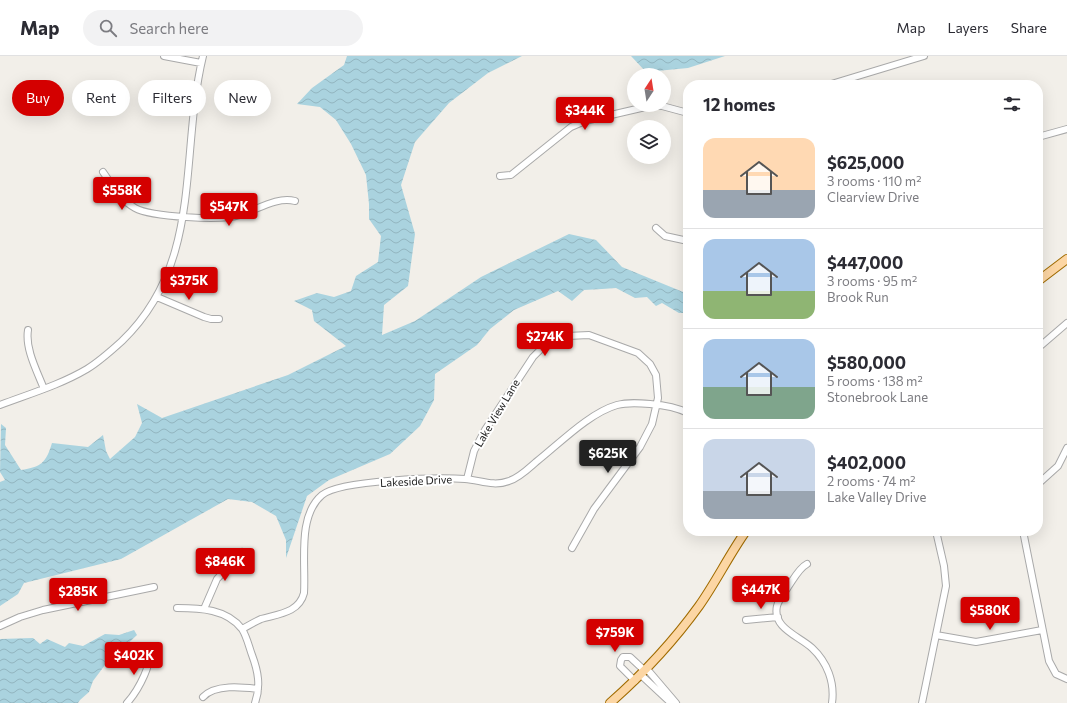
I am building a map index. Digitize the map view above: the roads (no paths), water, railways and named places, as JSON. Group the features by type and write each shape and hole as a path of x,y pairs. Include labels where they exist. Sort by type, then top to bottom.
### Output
{"main road":[{"path":"1043,277 1067,259"},
{"path":"610,703 635,681 677,635 698,606 743,536"}],"street":[{"path":"164,56 201,63"},
{"path":"0,405 44,389 86,369 113,350 136,326 157,297 172,265 183,216 196,89 202,56"},
{"path":"845,80 924,56"},
{"path":"500,176 511,175 563,133 585,121 654,105 683,112"},
{"path":"1043,136 1067,129"},
{"path":"103,172 114,190 126,202 144,212 227,218 278,201 295,201"},
{"path":"656,228 665,236 683,240"},
{"path":"157,297 211,320 219,319"},
{"path":"1043,344 1067,323"},
{"path":"28,330 27,342 44,389"},
{"name":"Lake View Lane","path":"467,479 478,442 515,383 537,352 545,345 561,338 588,335 624,347 643,356 650,364 656,375 658,392 657,405 646,437 594,509 572,548"},
{"name":"Lakeside Drive","path":"242,630 259,620 288,612 301,601 304,588 306,522 312,507 324,494 335,488 347,485 438,478 467,479 491,484 509,482 520,475 576,430 606,410 622,404 657,405 683,411"},
{"path":"1043,480 1058,466 1067,448"},
{"path":"922,703 946,583 937,536"},
{"path":"1024,536 1042,630 1051,666 1056,674 1067,679"},
{"path":"204,609 217,579 242,552"},
{"path":"807,564 800,570 779,602 778,617 781,625 812,648 823,662 832,682 832,703"},
{"path":"0,626 20,617 43,610 154,587"},
{"path":"177,608 204,609 227,616 242,630 259,677 255,703"},
{"path":"746,620 778,617"},
{"path":"936,635 976,642 1042,630"},
{"path":"127,703 140,685 148,665 150,654 145,646"},
{"path":"635,681 620,666 623,657 630,657 676,703"},
{"path":"644,671 671,703"},
{"path":"203,697 214,691 232,686 258,689"}],"water":[{"path":"347,56 522,56 488,73 449,103 415,142 401,185 415,234 408,286 384,305 382,335 415,321 481,277 569,234 596,240 622,267 683,292 683,313 679,313 662,303 656,306 647,297 635,298 616,288 584,290 572,301 558,291 514,310 490,329 477,345 435,374 434,400 420,426 390,454 329,480 307,496 286,558 286,540 276,516 252,502 228,499 121,559 24,583 18,594 0,606 0,482 5,480 0,472 1,424 6,428 5,445 21,470 42,463 45,460 52,443 88,447 103,435 106,451 110,459 135,437 142,423 137,404 162,418 288,375 346,346 314,321 312,310 294,301 317,293 334,297 351,291 356,276 378,262 381,236 369,219 366,175 351,144 336,120 320,107 297,104 312,88 344,65"},
{"path":"631,56 725,56 688,68 671,70 671,68 642,68"},
{"path":"134,630 137,635 105,665 93,681 89,692 78,703 0,703 0,639 33,638 40,644 47,639 65,647 69,643 83,646 105,634 119,635"}]}
